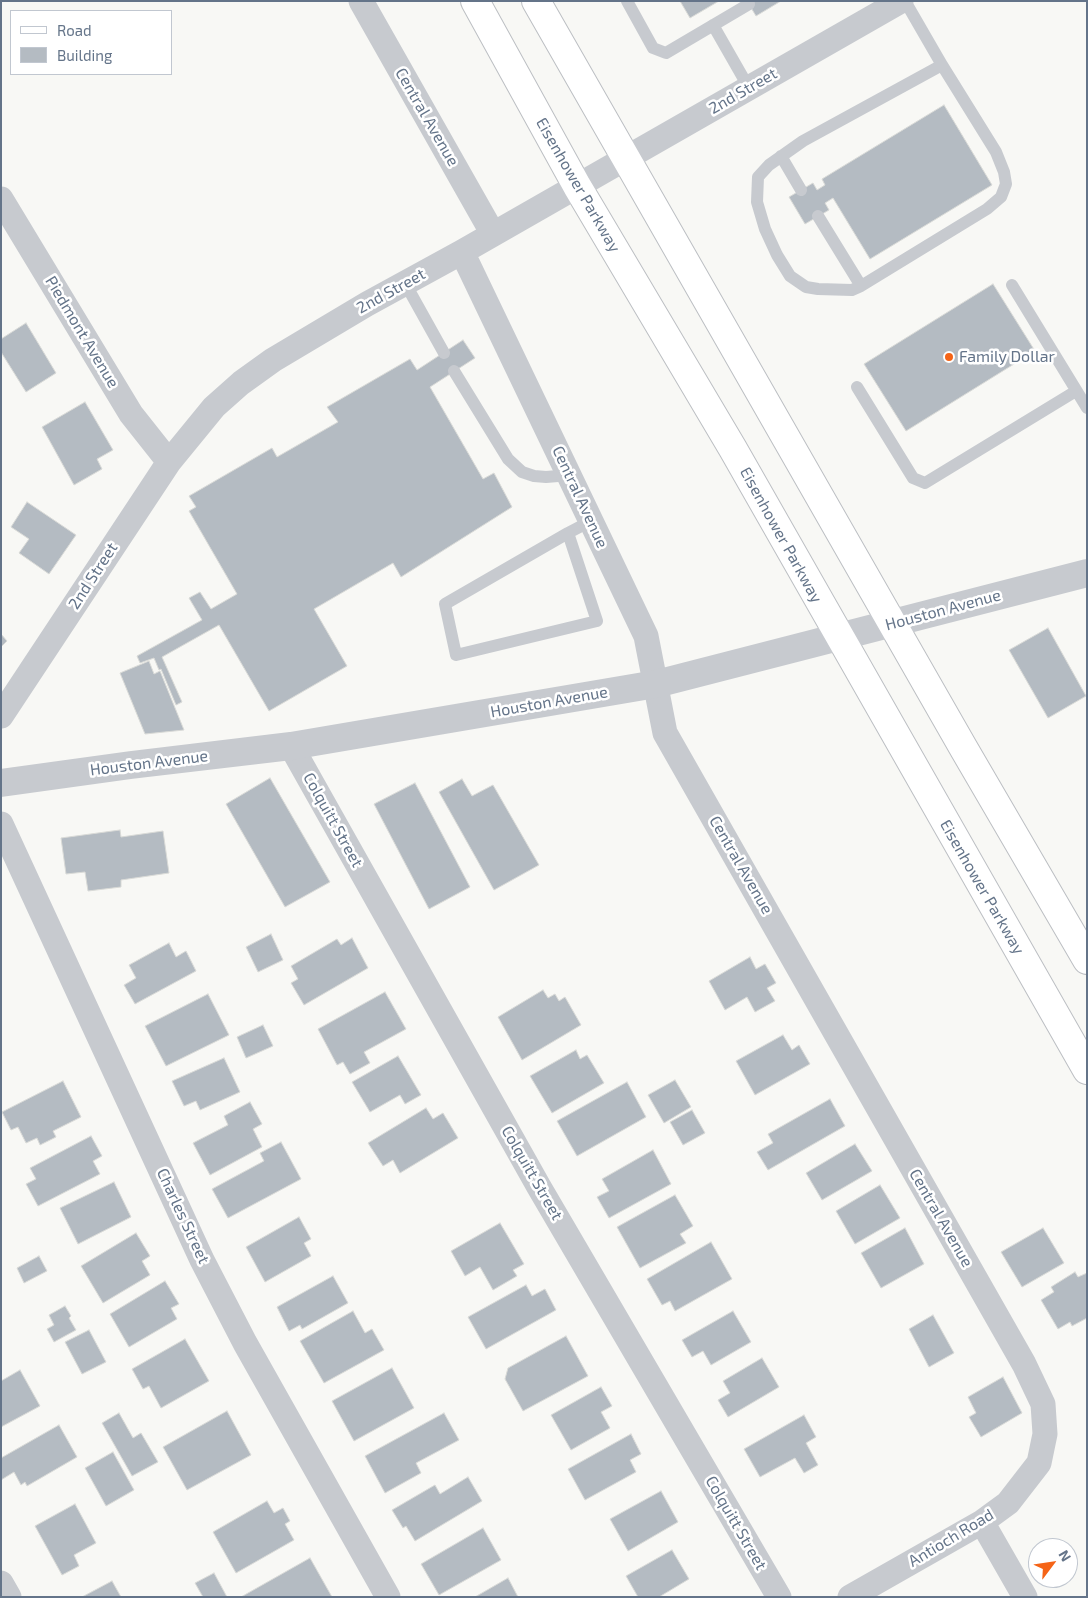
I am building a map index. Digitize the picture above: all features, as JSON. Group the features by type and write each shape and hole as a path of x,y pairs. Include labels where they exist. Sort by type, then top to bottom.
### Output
{"main road":[{"name":"Eisenhower Parkway","path":"475,1 577,186 733,450 1087,1070"},
{"path":"536,1 891,623 1087,960"}],"street":[{"name":"Central Avenue","path":"361,1 493,234"},
{"name":"2nd Street","path":"1,716 169,462 214,407 240,382 405,283 901,1"},
{"name":"Piedmont Avenue","path":"1,199 131,414 169,462"},
{"name":"Central Avenue","path":"462,252 646,636 666,733 1024,1364 1043,1404 1044,1434 1039,1463"},
{"name":"Houston Avenue","path":"1,783 291,746 656,684 1087,573"},
{"name":"Colquitt Street","path":"291,746 539,1187 779,1597"},
{"name":"Charles Street","path":"1,824 202,1260 245,1343 388,1597"},
{"name":"Antioch Road","path":"850,1597 982,1522 1008,1503 1039,1463"},
{"path":"982,1522 1025,1597"},
{"path":"1,1583 9,1597"}],"lane":[{"path":"627,1 653,48 666,53 749,4"},
{"path":"906,1 942,65 996,152 1004,172 1006,184 1001,196 987,209 861,286 852,290 806,287 790,276 765,229 758,202 758,177 769,165 803,141 942,65"},
{"path":"713,25 749,88"},
{"path":"781,156 801,190"},
{"path":"818,216 861,286"},
{"path":"405,283 444,353"},
{"path":"1012,285 1087,408"},
{"path":"454,371 508,459 522,472 546,477 570,475"},
{"path":"857,387 913,478 925,483 1076,391"},
{"path":"568,533 597,621 456,655 445,604 568,533 591,521"}],"building":[{"path":"680,1 719,1 690,18"},
{"path":"747,1 781,1 756,16"},
{"path":"944,105 992,185 870,259 833,198 825,203 829,210 805,224 789,197 813,183 817,190 825,185 822,179"},
{"name":"Family Dollar","path":"993,284 1035,351 906,431 864,364"},
{"path":"26,323 56,373 26,392 1,352 1,339"},
{"path":"463,340 475,358 430,387 483,479 494,473 512,507 401,577 393,563 314,609 347,666 269,711 219,625 162,657 182,702 176,705 161,669 159,670 154,658 140,663 137,656 202,620 189,598 200,592 211,609 237,594 189,511 196,507 189,496 272,448 277,457 338,422 327,407 410,359 417,370"},
{"path":"85,402 113,450 97,459 102,469 74,485 42,427"},
{"path":"27,502 76,535 49,574 19,553 29,539 11,527"},
{"path":"1048,628 1086,696 1048,718 1009,650"},
{"path":"1,634 7,641 1,647"},
{"path":"149,661 154,674 160,671 184,730 145,734 120,673"},
{"path":"270,778 330,882 285,907 226,804"},
{"path":"462,779 472,796 493,785 539,865 494,890 439,792"},
{"path":"415,783 470,887 429,909 374,804"},
{"path":"120,830 121,837 163,831 169,873 121,880 121,887 88,891 85,872 66,874 61,838"},
{"path":"271,934 283,960 258,972 246,947"},
{"path":"352,938 368,968 304,1005 291,983 298,979 291,966 337,939 341,945"},
{"path":"169,943 176,957 186,951 196,971 135,1004 124,985 136,978 129,965"},
{"path":"750,957 756,969 765,964 776,983 767,988 775,1001 755,1012 747,997 725,1010 709,981"},
{"path":"543,990 548,998 555,994 559,1001 565,997 581,1025 522,1060 498,1017"},
{"path":"385,992 406,1029 364,1052 370,1063 350,1074 343,1062 337,1065 318,1029"},
{"path":"208,994 229,1035 166,1066 145,1026"},
{"path":"263,1025 273,1046 246,1058 237,1037"},
{"path":"783,1035 792,1050 799,1045 810,1064 755,1095 736,1061"},
{"path":"576,1050 580,1059 587,1055 604,1083 552,1113 530,1076"},
{"path":"398,1056 421,1095 405,1104 400,1095 370,1112 352,1082"},
{"path":"224,1058 240,1092 200,1110 196,1101 184,1106 172,1081"},
{"path":"675,1080 691,1107 664,1123 648,1095"},
{"path":"63,1081 81,1117 53,1131 56,1137 40,1145 37,1138 26,1143 18,1127 11,1130 2,1112"},
{"path":"627,1082 646,1117 577,1156 557,1121"},
{"path":"830,1099 845,1126 768,1170 757,1152 773,1143 768,1134"},
{"path":"250,1102 262,1124 253,1129 262,1147 210,1175 193,1143 228,1125 224,1116"},
{"path":"426,1108 433,1119 443,1113 458,1138 400,1173 393,1160 383,1166 368,1143"},
{"path":"692,1110 705,1133 683,1145 670,1122"},
{"path":"91,1136 102,1156 93,1161 100,1174 38,1206 26,1184 36,1179 30,1168"},
{"path":"281,1142 301,1179 228,1218 212,1189 264,1161 260,1153"},
{"path":"855,1144 872,1171 822,1200 806,1173"},
{"path":"653,1150 671,1184 609,1218 597,1197 609,1191 602,1179"},
{"path":"114,1182 131,1217 78,1244 60,1208"},
{"path":"880,1185 900,1218 855,1244 836,1211"},
{"path":"675,1195 693,1226 680,1234 686,1243 640,1268 617,1227"},
{"path":"299,1217 311,1239 304,1243 311,1256 265,1282 246,1247"},
{"path":"500,1223 524,1264 513,1270 517,1276 493,1290 480,1267 465,1276 451,1251"},
{"path":"905,1228 924,1264 881,1288 861,1253"},
{"path":"1043,1228 1064,1263 1022,1287 1001,1252"},
{"path":"136,1233 150,1256 142,1261 150,1275 103,1303 81,1266"},
{"path":"711,1242 732,1279 675,1311 670,1301 662,1305 647,1279"},
{"path":"39,1256 47,1271 24,1283 17,1268"},
{"path":"1075,1272 1078,1277 1087,1273 1087,1318 1072,1326 1070,1322 1058,1329 1041,1300 1054,1292 1051,1287"},
{"path":"333,1276 348,1303 302,1329 300,1325 289,1331 277,1307"},
{"path":"165,1281 179,1304 171,1308 177,1319 129,1347 110,1314"},
{"path":"526,1285 532,1296 545,1289 556,1310 486,1349 468,1317"},
{"path":"65,1306 76,1330 54,1342 47,1329 54,1325 49,1315"},
{"path":"353,1311 365,1333 372,1329 384,1350 324,1383 300,1341"},
{"path":"733,1311 751,1342 711,1365 703,1351 692,1357 682,1340"},
{"path":"933,1315 954,1353 929,1367 909,1329"},
{"path":"89,1330 106,1362 82,1374 65,1342"},
{"path":"566,1336 588,1376 523,1411 505,1379 508,1368"},
{"path":"185,1339 209,1381 161,1408 149,1386 143,1389 132,1369"},
{"path":"762,1358 779,1387 728,1417 718,1400 730,1393 723,1381"},
{"path":"392,1368 414,1408 354,1441 332,1401"},
{"path":"20,1370 40,1406 1,1427 1,1381"},
{"path":"1003,1377 1022,1413 981,1437 969,1417 976,1413 968,1397"},
{"path":"601,1387 612,1406 601,1412 610,1428 571,1450 551,1415"},
{"path":"227,1411 251,1455 187,1490 163,1447"},
{"path":"119,1413 133,1438 141,1433 158,1462 132,1476 102,1423"},
{"path":"444,1413 459,1440 416,1463 421,1473 385,1493 365,1456"},
{"path":"804,1415 816,1437 806,1443 818,1465 804,1473 795,1458 760,1477 744,1449"},
{"path":"59,1425 77,1457 27,1486 25,1482 21,1485 14,1472 1,1480 1,1458"},
{"path":"631,1434 641,1454 630,1460 636,1472 585,1500 568,1469"},
{"path":"113,1452 134,1490 106,1506 85,1468"},
{"path":"468,1477 482,1501 415,1541 406,1526 403,1528 392,1510 435,1485 440,1494"},
{"path":"661,1491 678,1522 628,1551 610,1519"},
{"path":"267,1501 274,1513 283,1508 290,1521 285,1524 294,1540 236,1573 213,1532"},
{"path":"75,1504 96,1543 74,1555 79,1566 62,1575 35,1526"},
{"path":"483,1528 501,1560 439,1595 421,1564"},
{"path":"672,1550 689,1579 659,1597 638,1597 626,1576"},
{"path":"310,1558 332,1597 241,1597"},
{"path":"214,1573 227,1597 203,1597 195,1583"},
{"path":"508,1578 518,1597 475,1597"},
{"path":"112,1581 121,1597 82,1597"}],"place":[{"name":"Family Dollar","path":"949,357"}]}
